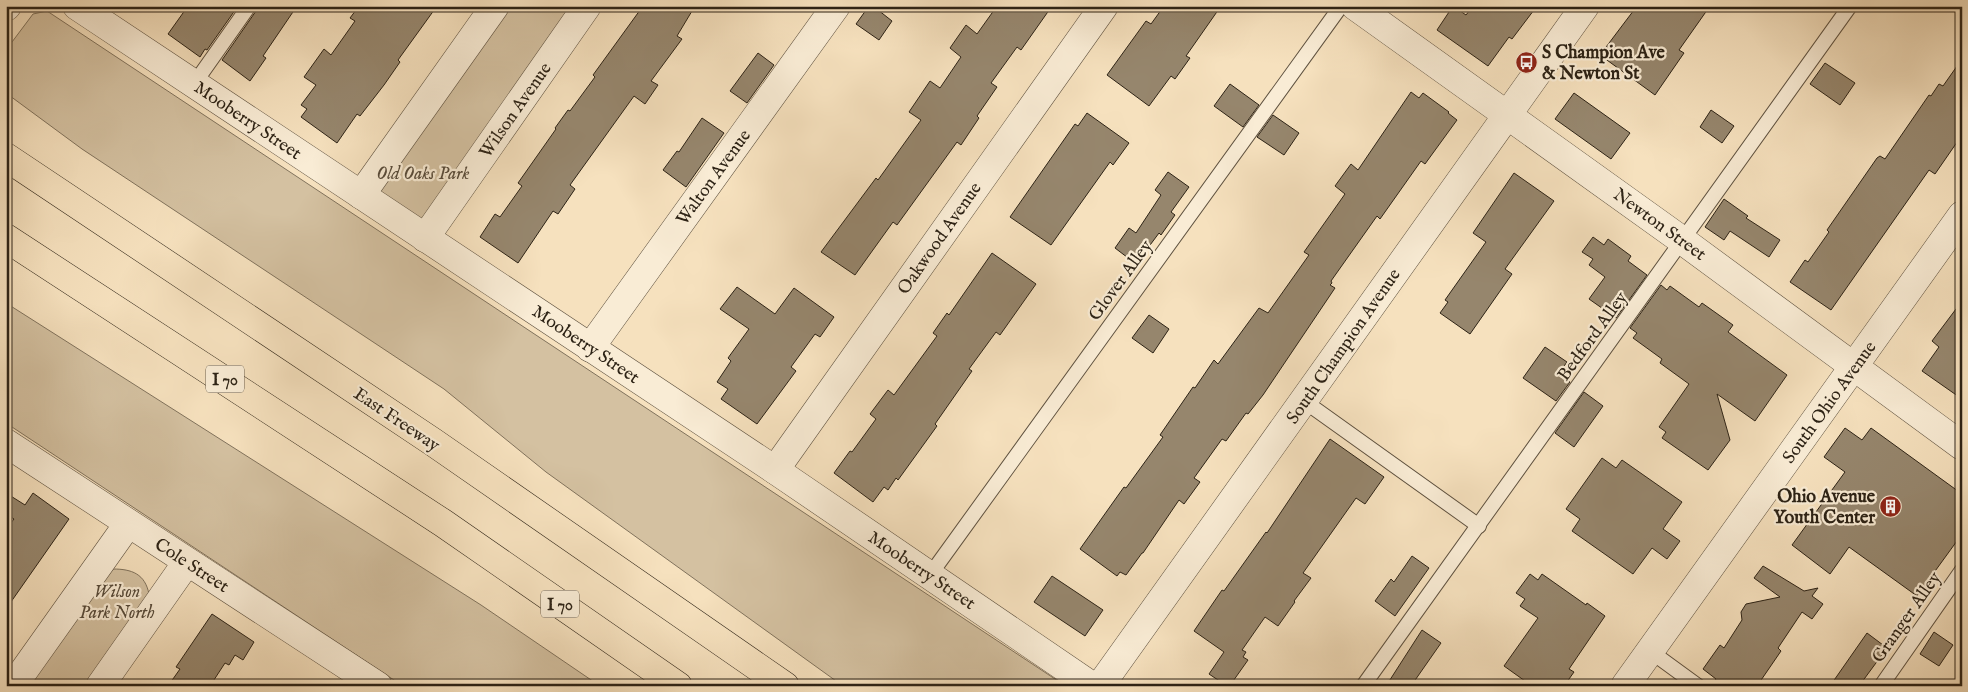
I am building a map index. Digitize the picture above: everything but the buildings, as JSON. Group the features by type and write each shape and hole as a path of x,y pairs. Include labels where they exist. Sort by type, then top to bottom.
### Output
{"highway":[{"path":"6,136 36,177"},
{"name":"East Freeway","path":"6,157 433,442 785,686"},
{"name":"I 70","path":"6,238 443,523 678,686"}],"street":[{"name":"Mooberry Street","path":"77,6 774,470 1092,686"},
{"path":"361,195 495,6"},
{"name":"Wilson Avenue","path":"425,238 587,6"},
{"name":"Walton Avenue","path":"590,348 836,6"},
{"name":"Oakwood Avenue","path":"774,470 1104,6"},
{"name":"Newton Street","path":"1355,6 1683,241 1962,446"},
{"name":"South Champion Avenue","path":"1100,686 1585,6"},
{"name":"South Ohio Avenue","path":"1625,686 1962,215"},
{"name":"Cole Street","path":"6,443 188,562 364,682"},
{"path":"12,686 128,524"},
{"path":"100,686 188,562"}],"lane":[{"path":"194,84 249,6"},
{"name":"Glover Alley","path":"930,575 1341,6"},
{"name":"Bedford Alley","path":"1364,686 1850,6"},
{"path":"1304,401 1479,526"},
{"name":"Granger Alley","path":"1882,686 1962,570"},
{"path":"1650,651 1698,686"}],"green space":[{"name":"Old Oaks Park","path":"501,6 581,6 425,228 369,191"},
{"path":"47,11 1058,681 1057,686 843,686 546,472 444,389 82,149 6,93 6,50 33,14"},
{"path":"6,303 481,605 600,686 403,686 6,423"},
{"name":"Wilson Park North","path":"113,569 126,570 137,574 147,587 149,594 89,686 24,686"}],"place":[{"name":"S Champion Ave & Newton St","path":"1526,62"},
{"name":"Ohio Avenue Youth Center","path":"1891,506"}]}
